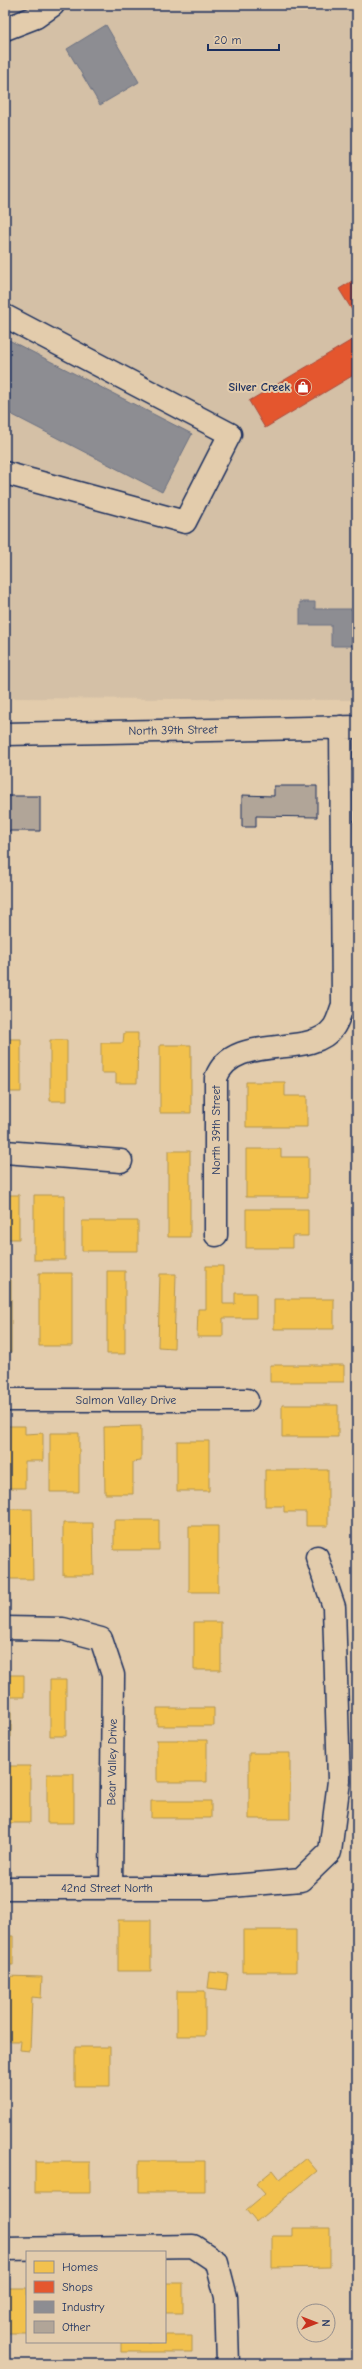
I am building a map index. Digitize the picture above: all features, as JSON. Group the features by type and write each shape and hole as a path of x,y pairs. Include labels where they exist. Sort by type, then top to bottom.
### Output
{"street":[{"path":"5,30 36,18 53,5"},
{"path":"5,316 230,434 185,522 5,473"},
{"name":"North 39th Street","path":"5,734 349,727 343,1005 333,1029 317,1040 239,1054 220,1067 216,1078 216,1235"},
{"path":"5,1152 121,1161"},
{"name":"Salmon Valley Drive","path":"5,1400 247,1400"},
{"name":"42nd Street North","path":"5,1888 209,1888 301,1880 330,1852 339,1781 334,1607 317,1557"},
{"name":"Bear Valley Drive","path":"5,1628 63,1629 101,1639 112,1675 110,1888"},
{"path":"5,2249 194,2246 218,2262 226,2297 228,2364"}],"shaded area":[{"path":"5,5 357,5 357,700 5,698"},
{"path":"350,766 357,766 357,2152 353,2152"}],"building: Homes":[{"path":"124,1033 138,1033 137,1083 116,1083 116,1073 101,1073 101,1043 123,1043"},
{"path":"5,1039 21,1039 21,1092 5,1092"},
{"path":"50,1040 67,1040 67,1101 50,1101"},
{"path":"160,1045 191,1045 191,1113 160,1113"},
{"path":"246,1082 285,1082 285,1096 307,1096 307,1127 246,1127"},
{"path":"246,1149 281,1149 281,1157 308,1157 308,1197 246,1197"},
{"path":"168,1151 190,1151 190,1237 168,1237"},
{"path":"5,1195 19,1195 19,1239 5,1239"},
{"path":"34,1195 65,1195 65,1260 34,1260"},
{"path":"246,1209 308,1209 308,1236 292,1236 292,1248 246,1248"},
{"path":"82,1221 138,1221 138,1251 82,1251"},
{"path":"206,1266 223,1266 223,1304 235,1304 235,1293 256,1293 256,1318 223,1318 223,1337 197,1337 198,1309 206,1309"},
{"path":"107,1271 125,1271 125,1354 107,1354"},
{"path":"39,1273 72,1273 72,1346 39,1346"},
{"path":"160,1274 176,1274 174,1348 158,1347"},
{"path":"5,1280 11,1280 11,1352 5,1352"},
{"path":"274,1299 334,1299 334,1329 274,1329"},
{"path":"270,1365 344,1365 344,1382 270,1382"},
{"path":"282,1405 338,1405 338,1437 282,1437"},
{"path":"5,1426 25,1426 25,1434 43,1433 43,1461 25,1461 25,1488 5,1488"},
{"path":"141,1426 141,1461 133,1462 133,1494 105,1494 104,1427"},
{"path":"50,1433 79,1433 79,1492 50,1492"},
{"path":"177,1441 209,1441 209,1491 177,1491"},
{"path":"265,1470 328,1470 328,1526 306,1526 306,1512 284,1512 284,1506 265,1506"},
{"path":"5,1509 32,1509 33,1579 5,1579"},
{"path":"114,1520 159,1520 159,1550 114,1550"},
{"path":"63,1523 93,1523 94,1575 63,1575"},
{"path":"189,1526 218,1526 218,1592 189,1592"},
{"path":"194,1622 221,1622 221,1670 194,1670"},
{"path":"5,1675 24,1675 24,1697 11,1697 11,1737 5,1737"},
{"path":"50,1680 66,1680 66,1736 50,1736"},
{"path":"157,1708 214,1708 214,1726 157,1726"},
{"path":"157,1740 207,1740 207,1782 157,1782"},
{"path":"249,1753 290,1753 290,1819 249,1819"},
{"path":"5,1766 30,1766 30,1823 5,1823"},
{"path":"47,1774 74,1774 74,1823 47,1823"},
{"path":"151,1801 211,1801 211,1818 151,1818"},
{"path":"118,1920 151,1920 151,1971 118,1971"},
{"path":"243,1930 296,1930 296,1972 243,1972"},
{"path":"5,1936 13,1936 13,1965 5,1965"},
{"path":"210,1972 228,1974 226,1990 208,1988"},
{"path":"5,1976 42,1977 41,1998 32,1997 30,2051 20,2050 21,2041 5,2041"},
{"path":"177,1991 205,1991 205,2036 177,2036"},
{"path":"75,2047 110,2047 110,2086 75,2086"},
{"path":"306,2158 317,2171 256,2222 246,2210 265,2194 256,2184 273,2170 280,2179"},
{"path":"139,2161 205,2161 205,2192 139,2192"},
{"path":"35,2162 90,2162 90,2193 35,2193"},
{"path":"293,2228 330,2228 330,2267 272,2268 272,2236 293,2236"},
{"path":"166,2283 183,2283 183,2313 166,2313"},
{"path":"6,2288 26,2288 26,2333 6,2333"},
{"path":"166,2335 192,2335 192,2352 121,2352 121,2343 166,2343"},
{"path":"56,2360 69,2360 69,2364 56,2364"},
{"path":"84,2361 102,2361 102,2364 84,2364"}],"building: Shops":[{"path":"357,278 357,318 339,289"},
{"name":"Silver Creek","path":"357,337 357,373 265,428 249,401"}],"building: Industry":[{"path":"106,25 139,82 100,105 67,49"},
{"path":"5,338 192,434 162,492 5,411"},
{"path":"300,602 315,602 315,609 357,609 357,646 331,646 331,625 300,625"}],"building: Other":[{"path":"274,786 317,786 317,817 256,816 256,827 242,827 242,795 274,796"},
{"path":"5,796 40,796 40,831 5,831"}],"place":[{"name":"Silver Creek","path":"303,387"}]}
